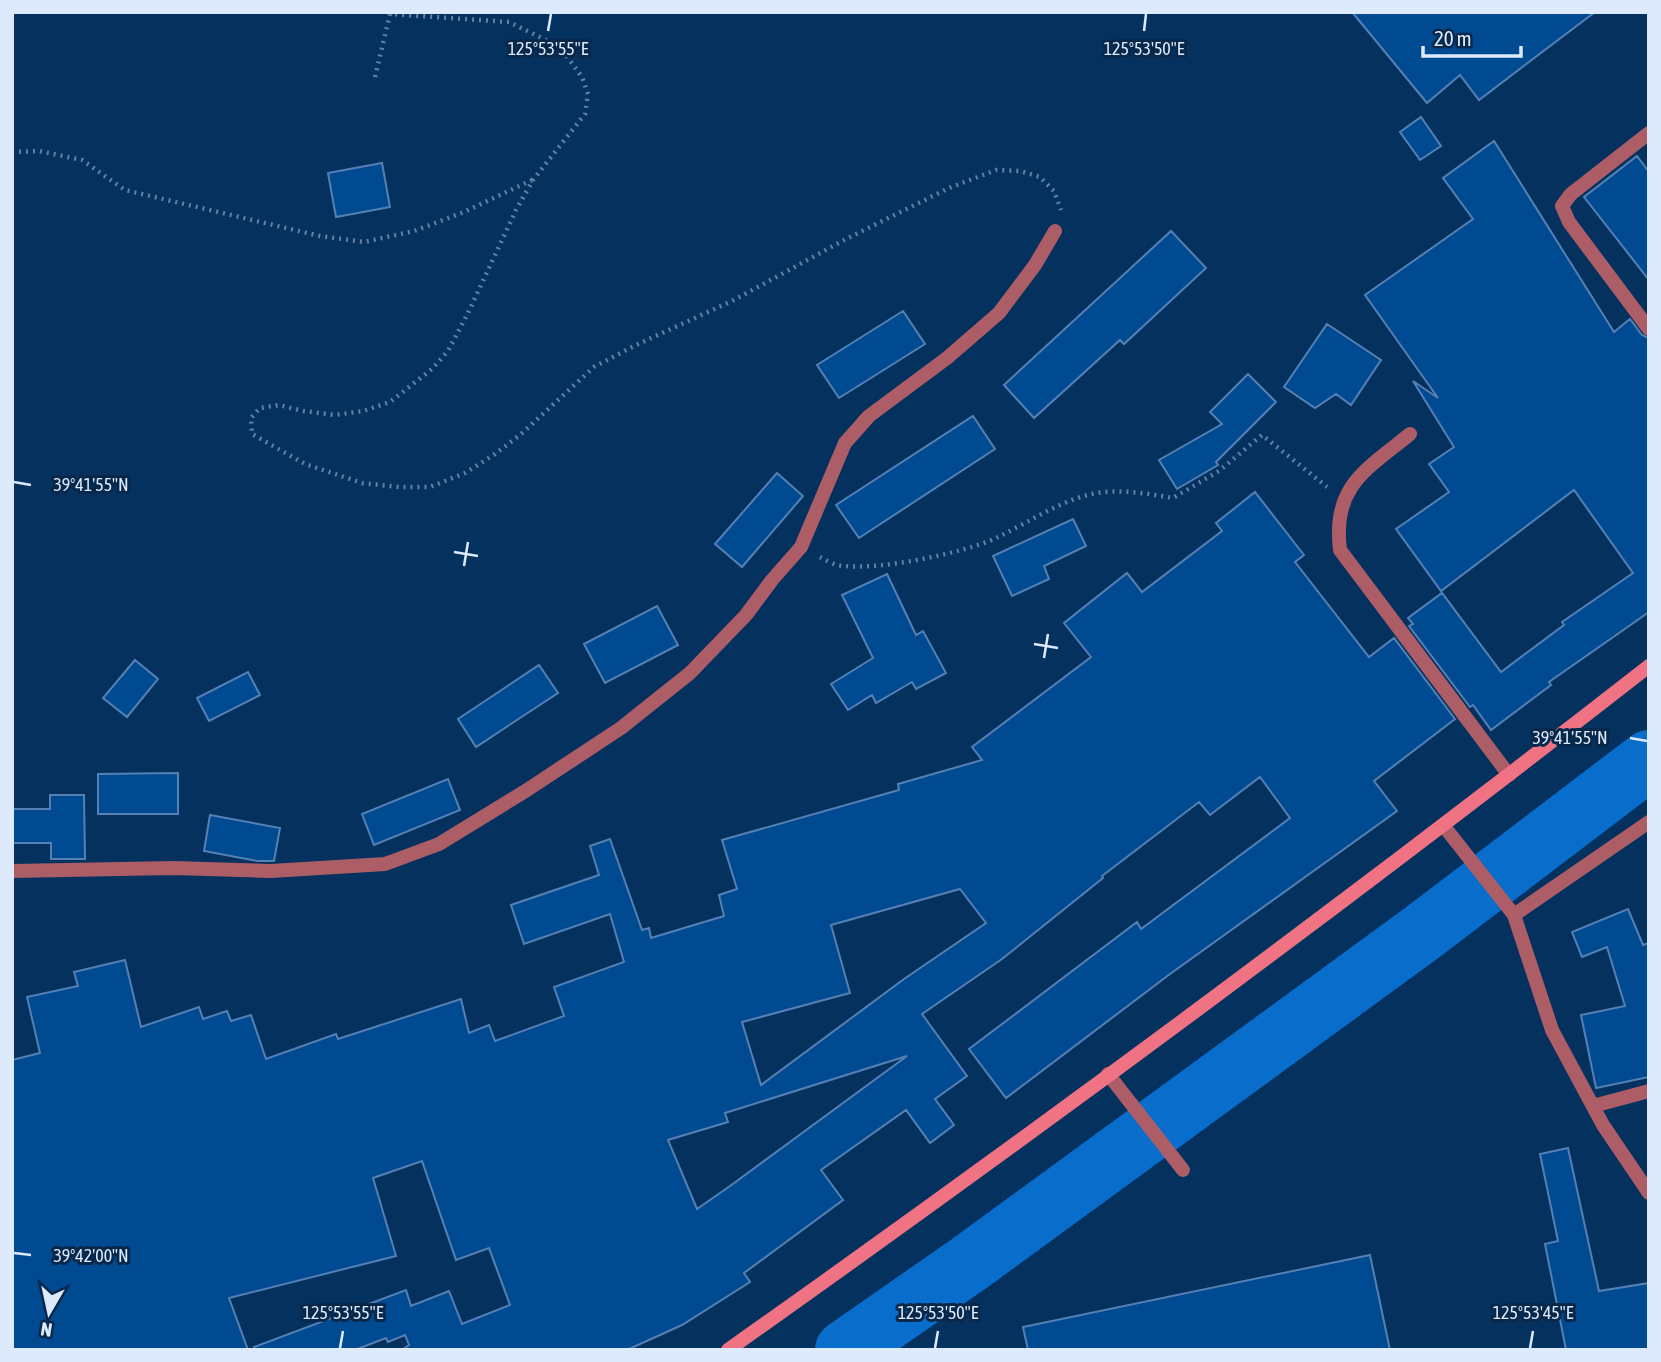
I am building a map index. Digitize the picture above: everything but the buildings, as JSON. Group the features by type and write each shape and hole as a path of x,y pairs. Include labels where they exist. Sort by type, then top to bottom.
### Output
{"street":[{"path":"1649,133 1571,194 1563,206 1569,222 1649,329"},
{"path":"12,871 174,868 271,871 356,867 385,864 439,844 621,728 690,673 746,615 801,547 845,443 869,416 947,358 999,313 1035,265 1055,231"},
{"path":"1410,434 1356,479 1344,501 1337,527 1339,550 1509,775"},
{"path":"728,1350 890,1235 1108,1074 1443,825 1649,666"},
{"path":"1514,915 1649,822"},
{"path":"1443,825 1514,915 1552,1030 1593,1106 1649,1193"},
{"path":"1108,1074 1183,1171"},
{"path":"1593,1106 1649,1091"}],"path":[{"path":"375,77 390,14 446,16 509,22 560,47 582,77 588,94 585,114 533,180 516,209 448,351 432,369 390,402 363,411 335,415 279,405 260,408 251,418 252,434 305,464 362,483 430,487 465,473 528,428 594,367 734,300 924,199 971,178 996,170 1020,171 1040,177 1054,191 1062,212 1055,231"},
{"path":"12,152 39,151 82,160 125,190 320,236 364,242 414,231 464,212 533,180"},
{"path":"801,547 842,566 909,561 952,552 993,540 1068,502 1102,492 1140,492 1173,498 1219,471 1262,435 1344,501"}],"waterway":[{"path":"845,1350 970,1263 1423,932 1649,760"}]}
